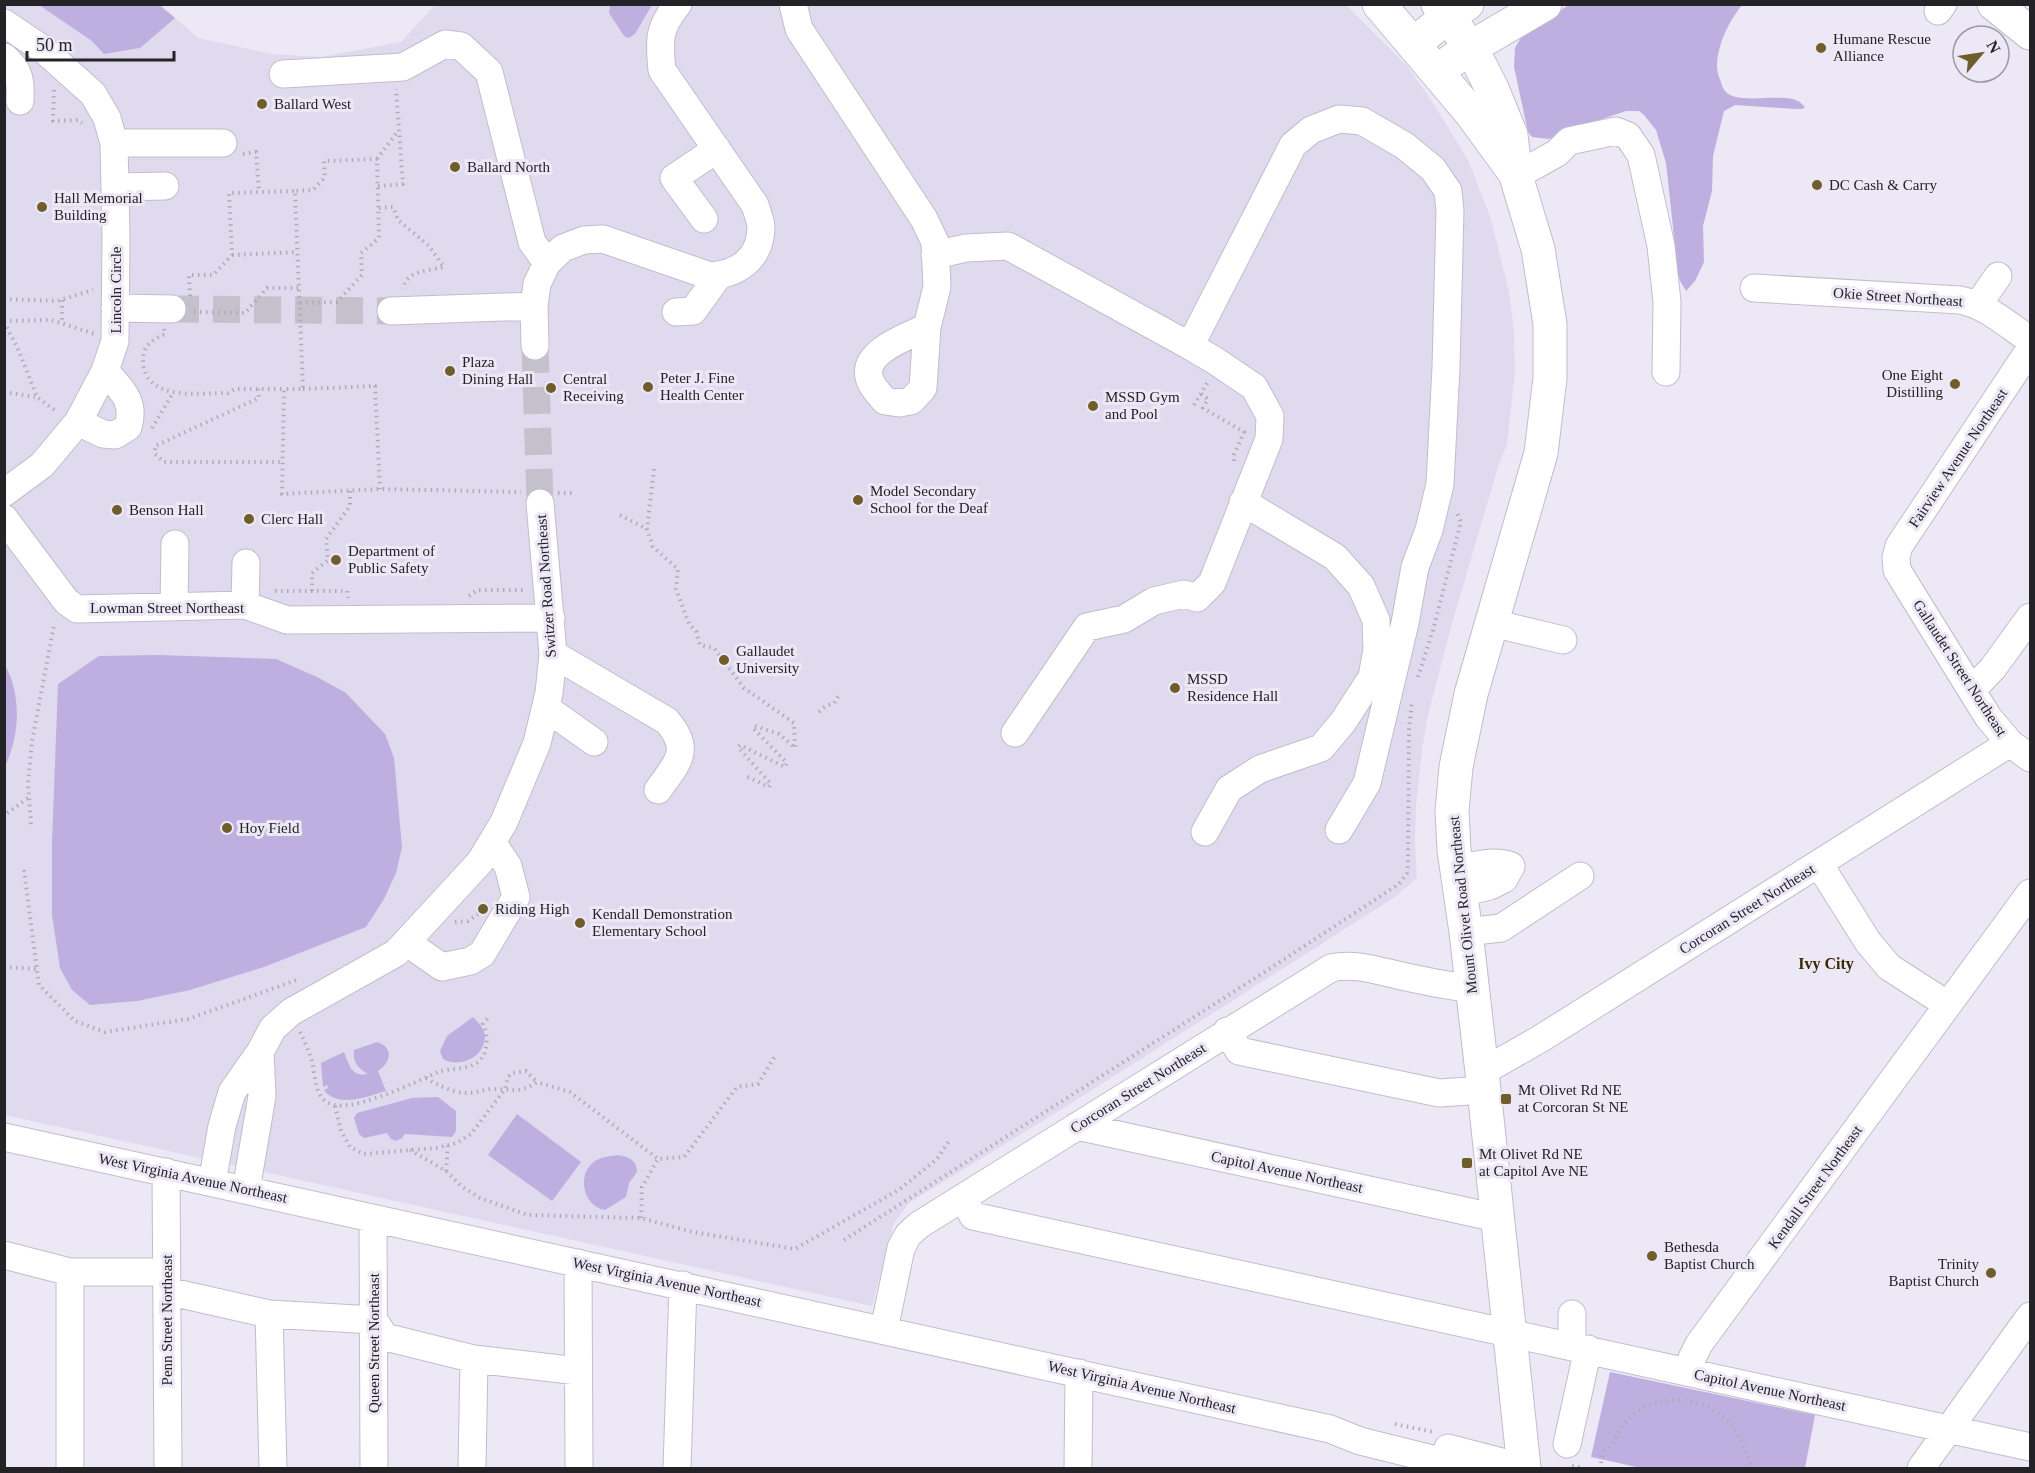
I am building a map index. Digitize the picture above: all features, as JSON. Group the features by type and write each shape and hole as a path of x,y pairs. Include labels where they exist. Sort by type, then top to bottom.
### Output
{"main road":[{"name":"Mount Olivet Road Northeast","path":"1379,4 1482,127 1516,176"},
{"path":"1437,71 1470,48 1545,4"},
{"path":"1994,4 2031,33"},
{"name":"Mount Olivet Road Northeast","path":"1451,8 1493,91 1512,135 1516,176 1532,225 1544,275 1550,324 1550,378 1541,453 1471,694 1456,767 1452,811 1524,1468"},
{"path":"1413,44 1451,8"}],"street":[{"path":"536,346 534,306 537,284 547,263 563,248 584,240 603,239 710,276 727,274 743,266 756,250 761,227 755,205 662,70 659,43 667,18 678,4"},
{"path":"793,4 799,29 924,219 935,242 937,286 927,327"},
{"name":"Lincoln Circle","path":"4,23 44,50 93,94 107,118 114,143 116,188 109,298 115,341 105,371 62,429 42,465 5,492"},
{"path":"283,74 403,67 445,44 461,46 489,72 532,242 547,263"},
{"path":"4,57 12,63 21,79 20,101"},
{"path":"1190,346 1293,145 1311,130 1339,119 1362,121 1412,152 1433,169 1448,190 1450,211 1440,484 1429,530 1415,567 1406,623 1367,783 1339,831"},
{"path":"1516,176 1557,153 1569,141 1616,131 1629,136 1641,155 1661,246 1666,302 1666,372"},
{"path":"114,143 223,143"},
{"path":"704,219 674,178 717,149"},
{"path":"116,188 165,186"},
{"path":"935,255 966,248 1008,246 1214,360 1254,387 1270,417 1269,440 1212,583 1197,598 1184,594 1154,601 1124,619 1087,627 1015,733"},
{"path":"676,312 693,311 719,275"},
{"path":"1978,305 1998,276"},
{"name":"Okie Street Northeast","path":"1754,288 1960,300 1978,305 2031,340"},
{"path":"109,298 168,316"},
{"path":"397,310 534,306"},
{"name":"Fairview Avenue Northeast","path":"1897,570 1896,557 1899,546 2031,349"},
{"path":"62,429 115,435 128,426 132,414 128,401 105,371"},
{"path":"5,478 5,492"},
{"name":"Switzer Road Northeast","path":"212,1183 222,1126 232,1092 260,1052 273,1028 291,1012 396,953 480,862 504,822 537,743 546,708 554,654 541,496"},
{"path":"1205,831 1230,789 1260,769 1321,748 1343,722 1372,677 1377,650 1376,620 1361,586 1335,557 1243,502"},
{"name":"Lowman Street Northeast","path":"4,518 66,601 77,609 245,605 288,620 551,618"},
{"path":"174,607 175,544"},
{"path":"245,605 246,562"},
{"name":"Gallaudet Street Northeast","path":"1897,570 1988,717 2020,751"},
{"path":"1972,690 1993,668 2031,617"},
{"path":"1492,623 1563,640"},
{"path":"554,654 667,721 675,730 681,746 681,756 658,790"},
{"path":"546,708 594,742"},
{"name":"Corcoran Street Northeast","path":"1483,1081 1546,1049 1819,864 2020,751"},
{"path":"406,942 442,967 470,961 482,954 516,897 508,866 492,842"},
{"path":"1819,864 1868,942 1889,967 1948,1005"},
{"path":"1466,932 1501,928 1580,876"},
{"name":"Kendall Street Northeast","path":"1688,1372 1699,1344 1792,1202 1948,1005 2031,892"},
{"name":"Corcoran Street Northeast","path":"884,1330 901,1248 918,1225 1331,968 1362,967 1472,989"},
{"path":"1227,1032 1239,1051 1439,1093 1483,1081"},
{"path":"246,1190 261,1096 260,1052"},
{"name":"Capitol Avenue Northeast","path":"1077,1126 1497,1218"},
{"name":"West Virginia Avenue Northeast","path":"4,1137 1079,1372 1330,1429 1360,1441 1469,1468"},
{"name":"Penn Street Northeast","path":"166,1172 168,1468"},
{"name":"Capitol Avenue Northeast","path":"963,1198 973,1216 2031,1447"},
{"name":"Queen Street Northeast","path":"373,1218 374,1468"},
{"path":"4,1255 70,1272 167,1282 269,1314 374,1320 385,1337 474,1359 578,1371"},
{"path":"578,1263 579,1468"},
{"path":"70,1272 70,1468"},
{"path":"677,1468 682,1285"},
{"path":"269,1314 273,1468"},
{"path":"1567,1444 1580,1348 1572,1314"},
{"path":"1921,1468 2031,1316"},
{"path":"472,1468 474,1359"},
{"path":"1078,1468 1079,1372"},
{"name":"West Virginia Avenue Northeast","path":"1330,1429 1361,1426 1503,1462 1514,1468"}],"path":[{"path":"378,186 403,184 395,68"},
{"path":"54,86 53,121 78,120 86,127"},
{"path":"300,303 337,302 362,275 361,254 379,238 377,159 399,130"},
{"path":"223,143 238,154 256,152 259,192"},
{"path":"232,255 229,194 312,190 325,177 324,161 377,159"},
{"path":"295,191 303,389"},
{"path":"378,208 393,207 398,220 429,246 444,267 411,275 404,281 397,310"},
{"path":"298,252 232,255 213,275 189,275 191,312 245,312 267,288 299,288"},
{"path":"4,299 109,298"},
{"path":"62,300 62,324"},
{"path":"168,316 165,334 151,341 144,349 143,362 145,374 155,386 173,393 228,393 235,388 303,389 375,386 380,489"},
{"path":"62,429 37,398 19,351 4,321 51,320 101,336"},
{"path":"1194,405 1210,378"},
{"path":"258,389 259,398 155,446 155,454 164,462 283,462"},
{"path":"284,389 282,494 380,489 541,496 576,493"},
{"path":"4,392 37,398"},
{"path":"151,430 173,393"},
{"path":"654,469 648,529 653,547 678,569 676,589 689,624 696,631 700,645 714,648 744,688 794,723 795,748 779,734 754,726 753,728 787,763 785,767 740,745 738,747 771,784 769,787 746,776"},
{"path":"1417,681 1433,630 1461,522 1448,493 1440,484"},
{"path":"312,591 312,573 328,560 326,539 350,506 350,491"},
{"path":"620,515 648,529"},
{"path":"31,824 28,783 32,741 54,626"},
{"path":"819,712 826,705 834,703 839,694"},
{"path":"844,1240 1220,1001 1399,884 1407,873 1408,865 1410,728 1413,699"},
{"path":"7,813 29,797"},
{"path":"24,870 39,984 75,1021 105,1032 188,1019 304,978"},
{"path":"448,923 468,921 486,908"},
{"path":"4,967 37,969"},
{"path":"291,1012 316,1072 318,1090 325,1101 335,1106 354,1104 399,1091 440,1072 476,1064 482,1059 485,1049 487,1034 483,1024 489,1017"},
{"path":"335,1106 341,1131 350,1147 364,1154 448,1145 457,1143 471,1134 505,1089 508,1077 512,1073 526,1071 537,1082 570,1092 658,1159 684,1157 737,1087 758,1084 775,1056"},
{"path":"426,1078 439,1086 466,1093 491,1089 505,1089 512,1092 528,1088 537,1082"},
{"path":"410,1150 446,1171 461,1186 480,1198 528,1215 641,1218 693,1232 795,1249 900,1189 937,1159 949,1141"},
{"path":"446,1171 448,1145"},
{"path":"641,1218 642,1187 658,1159"},
{"path":"1602,1463 1604,1451 1609,1448 1618,1432 1630,1418 1648,1406 1668,1400 1696,1402 1725,1419 1736,1431 1754,1468"}],"shaded area":[{"name":"Gallaudet University","path":"436,4 1345,4 1407,66 1429,97 1468,160 1491,219 1509,292 1514,331 1515,372 1507,444 1498,467 1451,627 1427,719 1416,805 1417,878 1395,897 1067,1106 909,1203 894,1223 872,1306 5,1115 5,5 161,5 198,38 272,54 321,57 401,42"},
{"path":"610,4 652,5 635,34 629,38 624,36 609,13"},
{"path":"39,5 159,5 175,18 140,48 104,54 92,41"},
{"path":"1569,5 1742,5 1729,25 1718,56 1718,76 1725,91 1739,98 1791,99 1799,101 1805,107 1796,109 1735,105 1724,111 1713,156 1712,191 1703,226 1704,262 1695,281 1686,291 1678,273 1666,163 1656,130 1644,115 1639,111 1626,111 1549,139 1532,137 1528,132 1514,67 1515,48 1523,34"},
{"name":"Hoy Field","path":"159,655 276,659 346,693 385,734 394,758 402,847 396,873 384,899 366,927 264,967 190,990 137,1001 90,1005 72,990 60,968 52,915 52,842 58,684 99,656"},
{"path":"4,663 14,688 17,715 14,741 5,767"},
{"path":"473,1017 484,1032 483,1047 473,1058 465,1061 458,1063 443,1059 440,1051 447,1036"},
{"path":"377,1042 386,1048 389,1055 386,1064 378,1071 386,1091 354,1100 337,1099 330,1096 324,1090 328,1088 327,1085 323,1087 321,1063 344,1052 355,1072 368,1074 357,1065 354,1050"},
{"path":"438,1097 456,1111 456,1131 452,1137 405,1134 396,1141 391,1139 387,1133 364,1138 359,1134 354,1118 357,1113 412,1098"},
{"path":"517,1114 581,1162 552,1201 488,1155"},
{"path":"618,1155 632,1160 637,1172 629,1183 626,1197 605,1210 597,1207 587,1196 585,1174 595,1161"},
{"path":"1610,1372 1815,1415 1805,1468 1641,1468 1591,1457"}],"tunnel":[{"path":"172,309 391,311"},
{"path":"535,346 540,503"}],"place":[{"name":"Humane Rescue Alliance","path":"1821,48"},
{"name":"Ballard West","path":"262,104"},
{"name":"Ballard North","path":"455,167"},
{"name":"DC Cash & Carry","path":"1817,185"},
{"name":"Hall Memorial Building","path":"42,207"},
{"name":"Plaza Dining Hall","path":"450,371"},
{"name":"One Eight Distilling","path":"1955,384"},
{"name":"Peter J. Fine Health Center","path":"648,387"},
{"name":"Central Receiving","path":"551,388"},
{"name":"MSSD Gym and Pool","path":"1093,406"},
{"name":"Model Secondary School for the Deaf","path":"858,500"},
{"name":"Benson Hall","path":"117,510"},
{"name":"Clerc Hall","path":"249,519"},
{"name":"Department of Public Safety","path":"336,560"},
{"name":"Gallaudet University","path":"724,660"},
{"name":"MSSD Residence Hall","path":"1175,688"},
{"name":"Hoy Field","path":"227,828"},
{"name":"Riding High","path":"483,909"},
{"name":"Kendall Demonstration Elementary School","path":"580,923"},
{"name":"Mt Olivet Rd NE at Corcoran St NE","path":"1506,1099"},
{"name":"Mt Olivet Rd NE at Capitol Ave NE","path":"1467,1163"},
{"name":"Bethesda Baptist Church","path":"1652,1256"},
{"name":"Trinity Baptist Church","path":"1991,1273"}],"district":[{"name":"Ivy City","path":"1826,963"}]}
